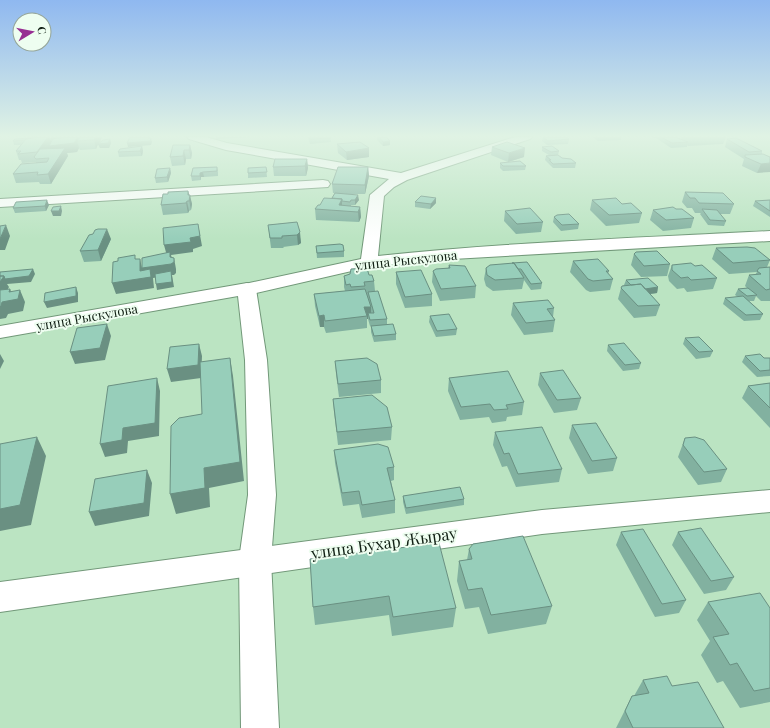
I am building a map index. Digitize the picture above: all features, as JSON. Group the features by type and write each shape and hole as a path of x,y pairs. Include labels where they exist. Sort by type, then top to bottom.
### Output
{"street":[{"path":"368,171 402,177"},
{"path":"369,262 377,195 389,184 402,177 421,171"},
{"path":"0,203 323,184"},
{"name":"улица Рыскулова","path":"0,332 247,288 369,262 436,255 559,247 770,236"},
{"path":"247,288 256,360 262,495 255,560 260,728"},
{"name":"улица Бухар Жырау","path":"0,597 255,560 542,522 770,501"}],"building":[{"path":"15,171 50,171 48,174 37,175 38,172 13,174"},
{"path":"157,171 169,171 167,177 155,178"},
{"path":"192,171 217,171 203,172 200,173 200,176 191,176"},
{"path":"248,171 267,172 248,173"},
{"path":"337,171 367,171 365,185 332,184"},
{"path":"188,191 188,195 190,195 189,201 186,203 161,205 163,194 168,194 168,192"},
{"path":"685,192 723,193 734,204 699,203 695,198 690,198"},
{"path":"335,193 358,195 355,200 351,200 350,202 332,198"},
{"path":"421,196 436,198 431,204 415,202"},
{"path":"324,198 342,199 339,205 360,207 358,212 315,209 318,205 320,205"},
{"path":"616,198 622,204 631,203 642,213 609,215 592,200"},
{"path":"47,200 45,206 13,208 16,202"},
{"path":"770,200 770,211 755,201"},
{"path":"61,206 59,211 51,211 53,207"},
{"path":"673,207 676,209 682,209 694,218 666,220 653,210"},
{"path":"530,208 543,222 517,224 505,211"},
{"path":"702,209 717,210 726,221 710,220"},
{"path":"569,214 579,224 562,225 554,217 557,215"},
{"path":"297,222 300,232 297,235 282,236 282,238 270,238 268,225"},
{"path":"198,224 200,236 190,238 191,242 164,245 163,228"},
{"path":"6,225 0,239 0,226"},
{"path":"107,229 98,250 80,251 89,235 93,234 95,230"},
{"path":"343,245 344,251 317,253 316,246"},
{"path":"716,248 755,248 770,260 733,263"},
{"path":"657,251 670,264 644,266 634,254 636,252"},
{"path":"170,252 170,257 174,258 174,262 171,264 142,268 142,258"},
{"path":"135,255 135,259 140,259 140,271 150,269 151,277 112,283 113,262 118,261 118,258"},
{"path":"598,259 609,271 606,271 613,279 593,281 588,279 573,261"},
{"path":"527,262 542,283 531,284 521,269 518,269 514,263 512,263"},
{"path":"514,263 524,278 495,280 487,275 486,268 490,265"},
{"path":"691,263 695,266 702,265 717,278 691,280 688,277 681,278 672,270 672,265"},
{"path":"449,265 465,266 476,286 441,289 433,271 436,269 450,268"},
{"path":"770,267 770,289 766,290 749,275 761,274 757,271 759,268"},
{"path":"367,268 369,275 372,275 374,281 364,282 365,286 351,287 350,284 346,285 344,276 350,274 351,269"},
{"path":"33,269 29,276 5,279 4,276 0,276 0,272"},
{"path":"421,270 432,294 405,297 396,272"},
{"path":"171,271 172,282 156,284 155,274"},
{"path":"0,276 4,276 0,282"},
{"path":"648,278 658,287 645,289 641,284 631,285 626,280"},
{"path":"641,284 660,305 638,306 621,288 622,286"},
{"path":"76,287 76,296 44,302 45,293"},
{"path":"748,288 757,295 747,296 738,289"},
{"path":"10,289 9,292 20,290 18,299 2,302 0,307 0,290"},
{"path":"365,289 371,307 364,307 367,316 325,321 324,315 319,316 314,294"},
{"path":"378,291 387,319 370,320 368,313 374,313 368,292"},
{"path":"743,296 763,314 746,315 725,298"},
{"path":"548,300 554,308 547,309 555,320 526,323 513,303"},
{"path":"449,314 457,329 437,331 430,316"},
{"path":"107,324 100,348 70,352 77,328"},
{"path":"393,324 396,334 374,336 371,326"},
{"path":"699,337 713,351 699,352 685,338"},
{"path":"624,343 641,363 625,365 608,345"},
{"path":"199,344 198,365 167,369 170,347"},
{"path":"760,354 764,358 770,358 770,370 760,371 745,356"},
{"path":"230,358 240,462 204,468 205,488 170,494 171,426 179,418 202,414 200,362"},
{"path":"367,358 377,364 381,380 338,384 335,361"},
{"path":"563,370 581,398 557,400 540,373"},
{"path":"508,371 524,402 506,405 508,409 494,410 490,404 461,407 449,378"},
{"path":"157,378 155,423 123,428 122,440 100,444 108,386"},
{"path":"770,383 770,408 748,386"},
{"path":"372,395 387,407 392,427 337,432 333,399"},
{"path":"596,423 617,458 592,461 572,425"},
{"path":"542,427 562,469 518,474 509,453 504,454 495,432"},
{"path":"37,437 20,505 0,509 0,444"},
{"path":"695,437 704,440 727,469 704,472 683,445 685,438"},
{"path":"378,444 388,447 394,467 387,468 395,500 362,505 359,491 342,493 334,450"},
{"path":"147,470 144,503 89,512 95,479"},
{"path":"460,487 464,499 406,508 403,496"},
{"path":"701,528 734,577 711,581 678,532"},
{"path":"643,529 686,600 662,604 621,532"},
{"path":"523,536 552,606 491,615 482,588 468,590 459,561 472,559 469,549 473,544"},
{"path":"439,543 456,608 393,617 389,596 313,607 310,559"},
{"path":"760,593 770,608 770,688 754,691 737,663 730,665 713,637 729,634 708,602"},
{"path":"667,676 672,686 698,682 724,728 633,728 625,711 632,696 649,693 643,680"}]}
